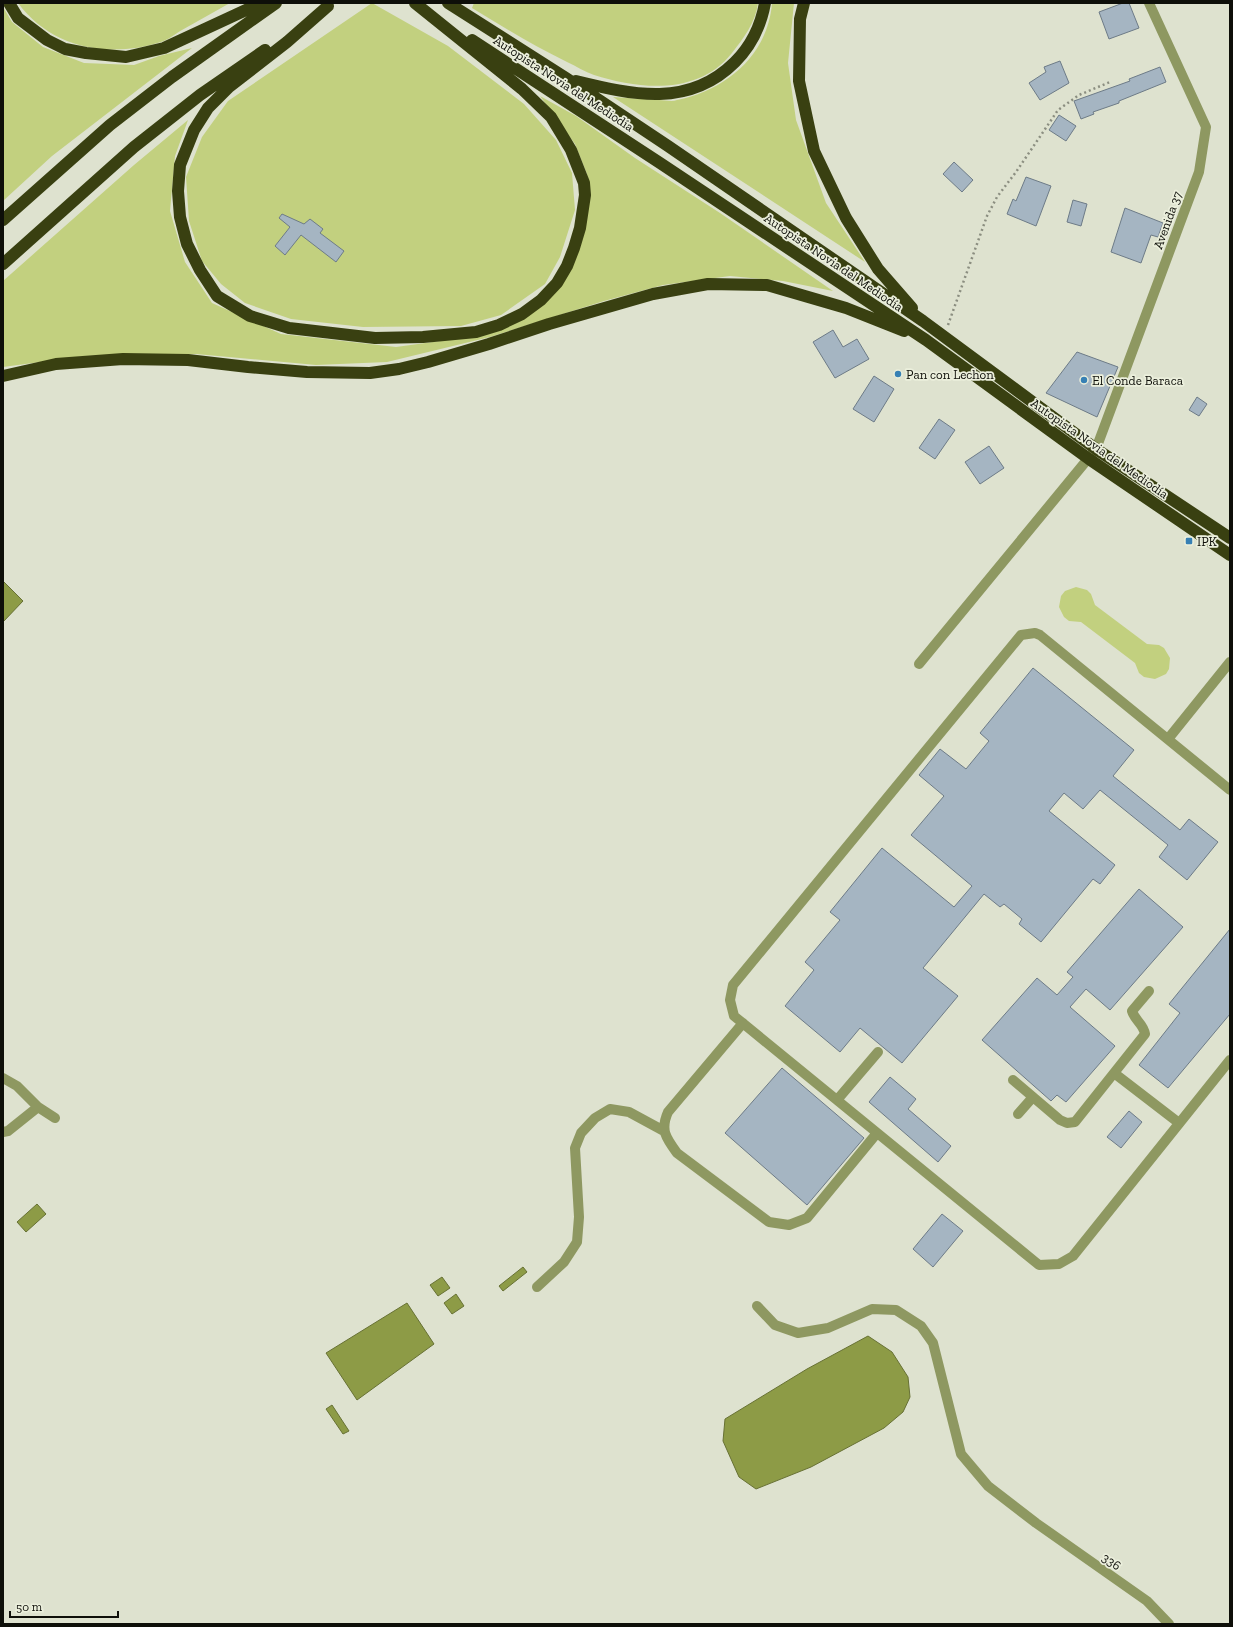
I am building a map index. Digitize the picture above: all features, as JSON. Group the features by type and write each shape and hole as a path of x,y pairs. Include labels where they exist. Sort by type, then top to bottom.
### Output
{"highway":[{"path":"9,3 18,18 47,40 65,49 86,53 126,57 164,48 261,3"},
{"path":"3,220 110,125 172,77 276,3"},
{"path":"330,4 287,42 229,87 208,108 194,130 180,165 180,217 187,244 200,270 217,296 250,316 288,328 375,338 423,337 476,332 499,325 522,314 540,300 557,283 574,248 580,228 585,195 584,183 571,150 551,117 522,89 415,3"},
{"name":"Autopista Novia del Mediodía","path":"415,3 654,158 926,340 1089,459 1230,556"},
{"name":"Autopista Novia del Mediodía","path":"448,3 566,78 674,150 923,322 1096,449 1230,538"},
{"path":"566,78 605,88 642,94 675,94 705,85 723,73 741,56 752,39 762,18 765,3"},
{"path":"804,3 800,19 799,81 814,151 846,218 878,269 923,322"},
{"path":"3,264 140,142 200,95 330,4"},
{"path":"3,376 56,364 123,358 188,360 307,372 370,373 399,369 428,362 549,324 653,294 708,284 766,285 846,308 926,340"}],"street":[{"name":"Avenida 37","path":"919,664 1096,449 1199,172 1206,127 1149,3"},
{"path":"1230,790 1040,635 1035,633 1021,635 733,985 730,1000 734,1016 1039,1265 1059,1264 1072,1256 1230,1060"},
{"path":"1168,739 1230,662"},
{"path":"1013,1080 1060,1120 1066,1123 1075,1122 1145,1034 1144,1026 1134,1018 1132,1011 1149,991"},
{"path":"743,1023 668,1112 664,1121 664,1132 677,1153 683,1158 769,1222 789,1225 807,1218 877,1133"},
{"path":"837,1100 878,1052"},
{"path":"1114,1073 1179,1123"},
{"path":"3,1078 17,1086 38,1107 55,1118"},
{"path":"1018,1114 1033,1097"},
{"path":"3,1132 8,1131 38,1107"},
{"path":"537,1287 564,1262 577,1242 579,1217 574,1148 581,1133 595,1118 610,1109 629,1112 664,1132"},
{"name":"336","path":"757,1306 775,1325 798,1333 828,1328 872,1309 896,1310 921,1326 933,1343 962,1454 988,1486 1036,1523 1147,1601 1165,1622"}],"path":[{"path":"944,337 987,216 997,196 1016,172 1058,110 1079,95 1110,82"}],"shaded area":[{"path":"18,3 230,3 164,41 141,47 102,49 82,46 64,40 31,18"},
{"path":"372,3 448,46 524,104 556,140 572,173 575,210 560,257 545,284 501,315 461,326 363,327 291,319 245,303 221,284 202,261 189,221 186,177 202,137 228,101"},
{"path":"474,3 758,3 755,17 748,30 732,53 719,67 703,76 686,82 650,86 612,80 587,72 531,43 472,8"},
{"path":"772,3 794,3 788,63 796,120 826,203 865,262 613,97 673,101 695,95 728,79 753,54 762,39 769,22"},
{"path":"3,7 12,22 43,47 84,63 134,65 159,56 192,48 52,156 3,201"},
{"path":"540,96 576,116 635,158 720,213 833,291 783,281 730,276 663,285 604,301 490,337 387,362 316,365 196,354 85,356 3,367 3,281 134,165 188,120 175,156 170,211 185,262 212,303 281,334 396,347 440,341 491,331 547,300 589,206 587,174 575,144"},
{"path":"3,581 23,601 3,622"},
{"path":"1076,587 1087,590 1091,594 1095,605 1147,644 1159,645 1164,648 1170,658 1169,669 1166,674 1155,679 1144,677 1139,673 1135,663 1081,622 1069,621 1064,617 1059,607 1061,596 1065,591"},
{"path":"37,1204 46,1214 26,1232 17,1222"},
{"path":"523,1267 527,1272 503,1291 499,1286"},
{"path":"442,1277 450,1288 438,1296 430,1285"},
{"path":"456,1294 464,1306 452,1314 444,1303"},
{"path":"407,1303 434,1344 357,1400 326,1353"},
{"path":"868,1336 892,1352 908,1377 910,1397 903,1412 884,1428 811,1467 756,1489 739,1477 723,1441 725,1419 807,1369"},
{"path":"332,1405 349,1431 343,1434 326,1409"}],"building":[{"path":"1123,3 1129,3 1139,28 1109,39 1099,12"},
{"path":"1060,61 1069,83 1040,100 1029,83 1046,72 1044,67"},
{"path":"1160,67 1166,82 1119,101 1119,103 1093,112 1094,114 1081,119 1074,101 1130,81 1129,79"},
{"path":"1059,115 1076,126 1066,141 1049,130"},
{"path":"954,162 973,180 962,192 943,174"},
{"path":"1026,177 1051,186 1036,226 1007,214 1013,199 1016,201"},
{"path":"1073,200 1087,204 1081,226 1067,222"},
{"path":"1125,208 1163,223 1158,237 1151,235 1141,263 1111,252"},
{"path":"282,214 304,224 310,219 323,229 320,233 344,251 336,262 301,235 285,255 275,246 290,227 279,218"},
{"path":"833,330 843,347 857,339 869,359 835,378 813,342"},
{"name":"El Conde Baraca","path":"1077,352 1118,367 1097,417 1046,393"},
{"path":"874,376 894,389 874,422 853,409"},
{"path":"1197,397 1207,404 1199,416 1189,410"},
{"path":"939,419 955,430 935,459 919,448"},
{"path":"989,446 1004,468 980,484 965,462"},
{"path":"1033,668 1134,750 1113,776 1180,830 1189,819 1218,842 1187,880 1159,857 1168,845 1100,790 1083,809 1064,793 1049,811 1115,865 1100,884 1093,879 1041,942 1019,924 1022,919 1004,904 1000,907 984,894 923,968 958,996 902,1063 860,1028 840,1052 785,1006 814,970 805,962 840,920 830,912 882,848 954,907 972,886 911,835 944,796 919,775 940,749 966,769 989,741 980,733"},
{"path":"1139,889 1183,927 1110,1010 1086,989 1070,1007 1115,1046 1066,1102 1057,1095 1051,1101 982,1040 1037,978 1057,995 1073,977 1067,972"},
{"path":"1230,929 1230,1014 1168,1088 1139,1065 1180,1013 1169,1004"},
{"path":"782,1068 864,1138 807,1205 725,1133"},
{"path":"890,1077 916,1099 908,1109 951,1146 938,1162 869,1102"},
{"path":"1129,1111 1142,1122 1121,1148 1107,1137"},
{"path":"942,1214 963,1231 933,1267 913,1249"}],"place":[{"name":"Pan con Lechon","path":"898,374"},
{"name":"El Conde Baraca","path":"1084,380"},
{"name":"IPK","path":"1189,541"}]}
